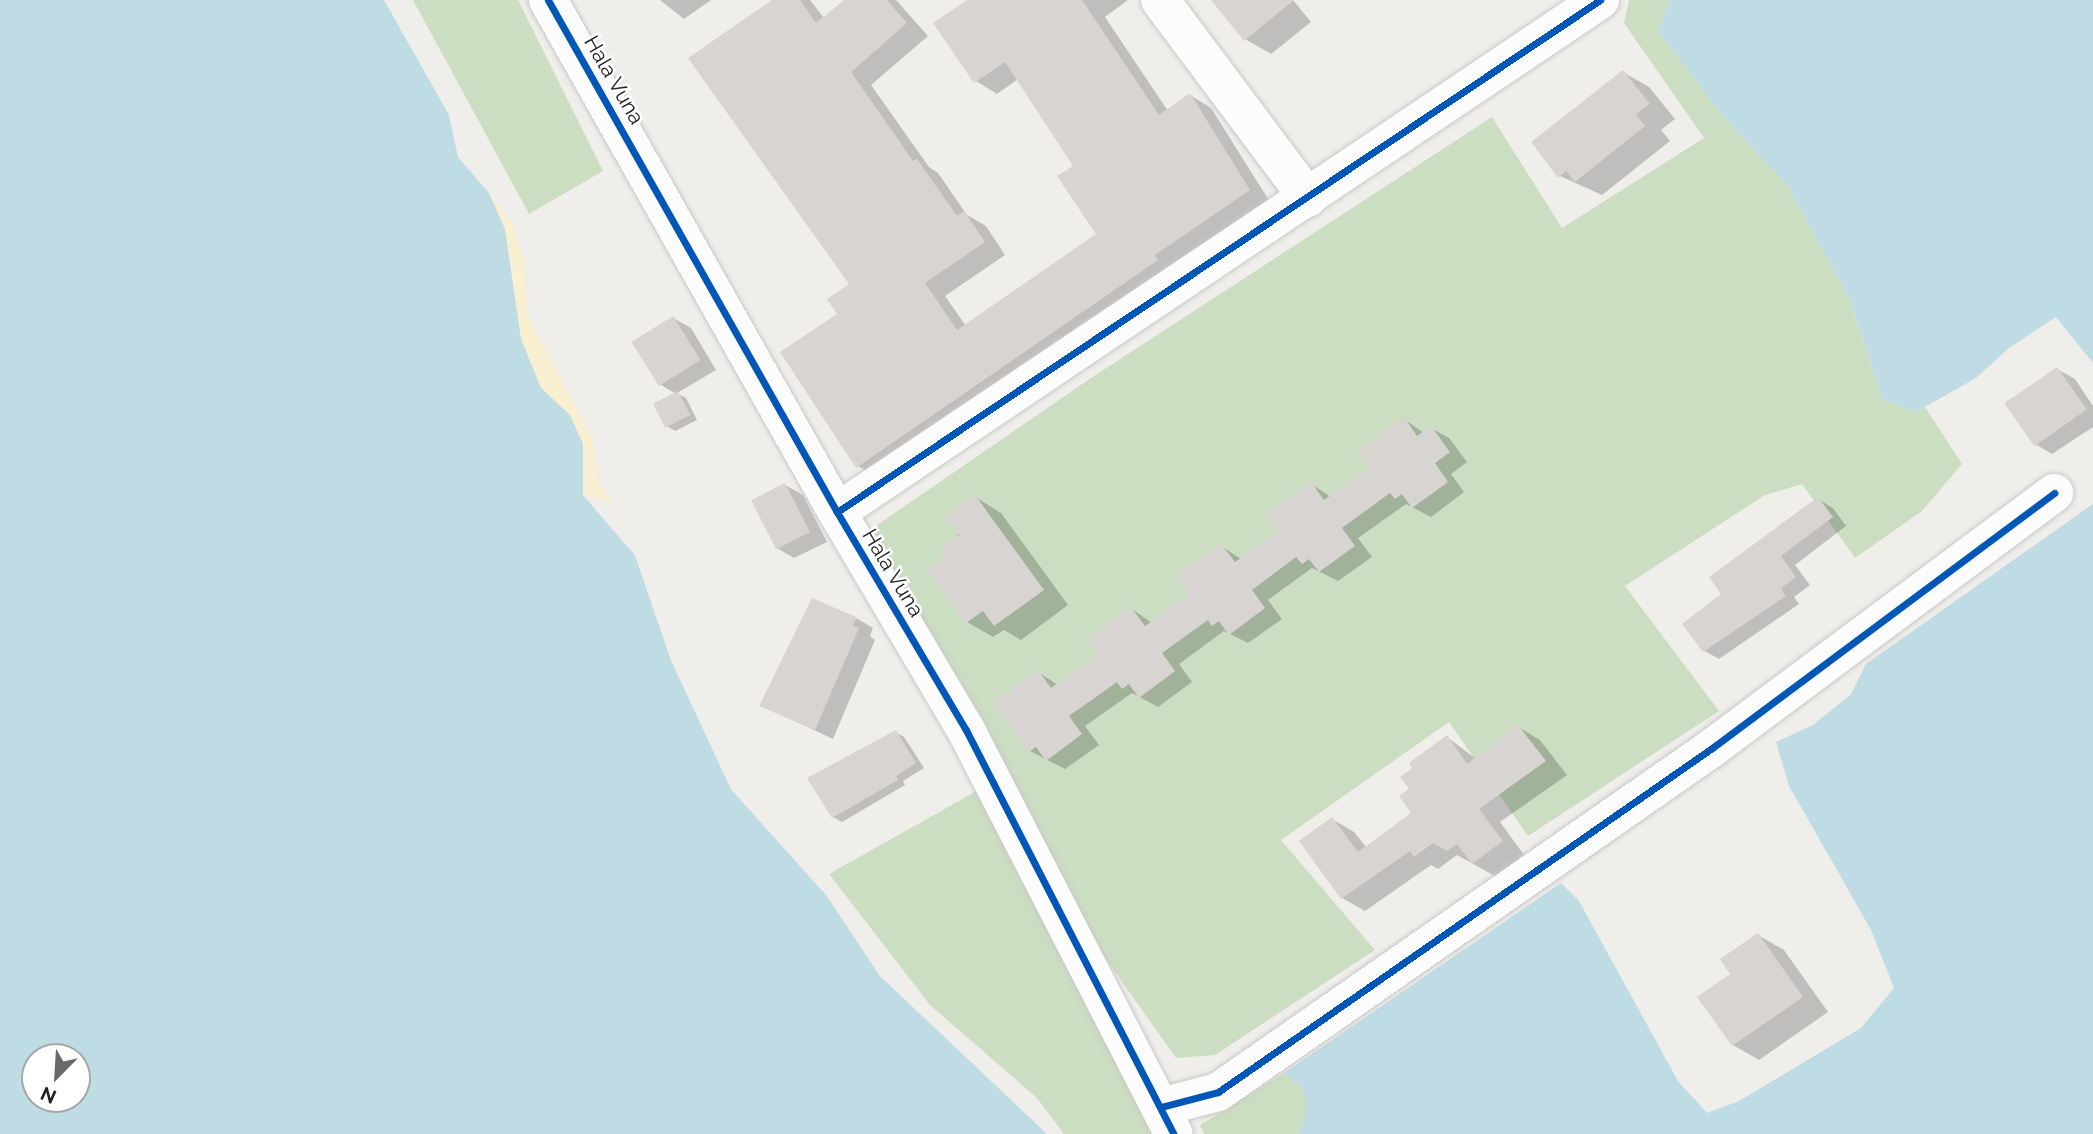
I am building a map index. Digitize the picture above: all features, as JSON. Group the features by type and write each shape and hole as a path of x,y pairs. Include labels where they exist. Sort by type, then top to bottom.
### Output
{"street":[{"name":"Hala Vuna","path":"548,0 837,512 966,730 1167,1121"},
{"path":"1160,0 1308,198"},
{"path":"837,512 1600,0"},
{"path":"1167,1121 1218,1092 1712,748 2054,493"}],"green space":[{"path":"413,0 518,0 603,171 529,214"},
{"path":"1629,0 1669,0 1658,31 1720,113 1787,185 1850,299 1882,399 1916,412 1925,407 1962,464 1922,511 1855,558 1802,484 1765,495 1625,586 1719,711 1528,836 1449,722 1281,840 1375,950 1215,1055 1176,1058 1103,955 864,534 1091,378 1492,117 1562,228 1704,138 1624,23"},
{"path":"982,788 1153,1134 1064,1134 1037,1098 930,1005 829,874"},
{"path":"1284,1073 1303,1089 1308,1110 1298,1134 1204,1134 1200,1125"}],"sand":[{"path":"489,193 512,222 525,265 528,316 592,438 599,483 612,502 583,495 570,415 541,388 521,339 505,229"}],"water":[{"path":"0,0 384,0 449,115 458,157 489,193 505,229 521,339 541,388 570,415 583,444 583,495 635,555 671,660 731,789 827,896 880,976 1047,1134 0,1134"},
{"path":"1669,0 2093,0 2093,363 2056,317 2009,348 1976,378 1916,412 1882,399 1850,299 1787,185 1720,113 1658,31"},
{"path":"2093,504 2093,1134 1298,1134 1307,1110 1303,1089 1284,1073 1561,883 1579,901 1678,1081 1707,1113 1739,1101 1861,1028 1894,988 1871,930 1789,786 1776,742 1813,725 1851,694 1866,664"}],"pier":[{"path":"583,495 638,553 659,603 675,659 734,787 830,894 882,974 1051,1134 880,976 827,896 731,789 671,660 635,555"}],"building":[{"path":"772,0 800,0 816,23 844,0 887,0 907,23 851,72 913,161 917,159 957,216 964,211 985,242 925,283 957,330 1096,234 1057,176 1073,166 1005,62 974,83 933,23 967,0 1082,0 1159,115 1190,93 1250,190 1155,255 1158,260 856,468 780,352 837,314 827,299 849,284 688,58"},
{"path":"1211,0 1294,0 1244,41"},
{"path":"1623,70 1650,104 1636,114 1645,126 1575,182 1566,171 1558,178 1531,142"},
{"path":"673,316 701,360 659,386 631,342"},
{"path":"2057,367 2087,410 2034,446 2005,404"},
{"path":"678,391 690,415 665,428 653,404"},
{"path":"1404,417 1417,436 1431,426 1450,452 1435,463 1448,482 1412,508 1402,494 1395,499 1390,493 1342,528 1355,546 1319,572 1309,559 1302,564 1296,557 1252,590 1265,608 1229,635 1219,621 1212,626 1208,620 1162,653 1175,671 1139,698 1129,684 1122,689 1117,682 1069,716 1082,734 1046,761 1036,747 1029,752 993,703 1038,670 1051,688 1097,655 1086,640 1131,607 1145,626 1189,594 1176,576 1221,544 1235,562 1278,531 1265,515 1311,482 1324,500 1370,467 1359,450"},
{"path":"785,483 810,532 776,549 751,500"},
{"path":"975,495 1044,590 994,626 983,611 966,623 926,569 946,555 941,548 959,535 945,517"},
{"path":"1818,497 1833,517 1781,556 1796,577 1781,588 1786,596 1703,652 1682,624 1721,594 1709,577"},
{"path":"812,598 856,617 853,626 859,628 815,730 759,706"},
{"path":"1518,725 1546,761 1479,809 1503,841 1472,864 1457,844 1447,851 1433,843 1414,857 1410,851 1341,899 1299,841 1332,817 1358,852 1411,813 1399,796 1409,789 1400,777 1412,768 1409,763 1447,735 1467,764"},
{"path":"896,730 916,763 896,776 898,780 832,818 807,778"},
{"path":"1758,933 1803,997 1732,1046 1697,997 1730,974 1720,959"}],"cycle path":[{"path":"548,0 837,512 966,730 1174,1134"},
{"path":"837,512 1600,0"},
{"path":"1161,1107 1218,1092 1712,748 2054,493"}]}
